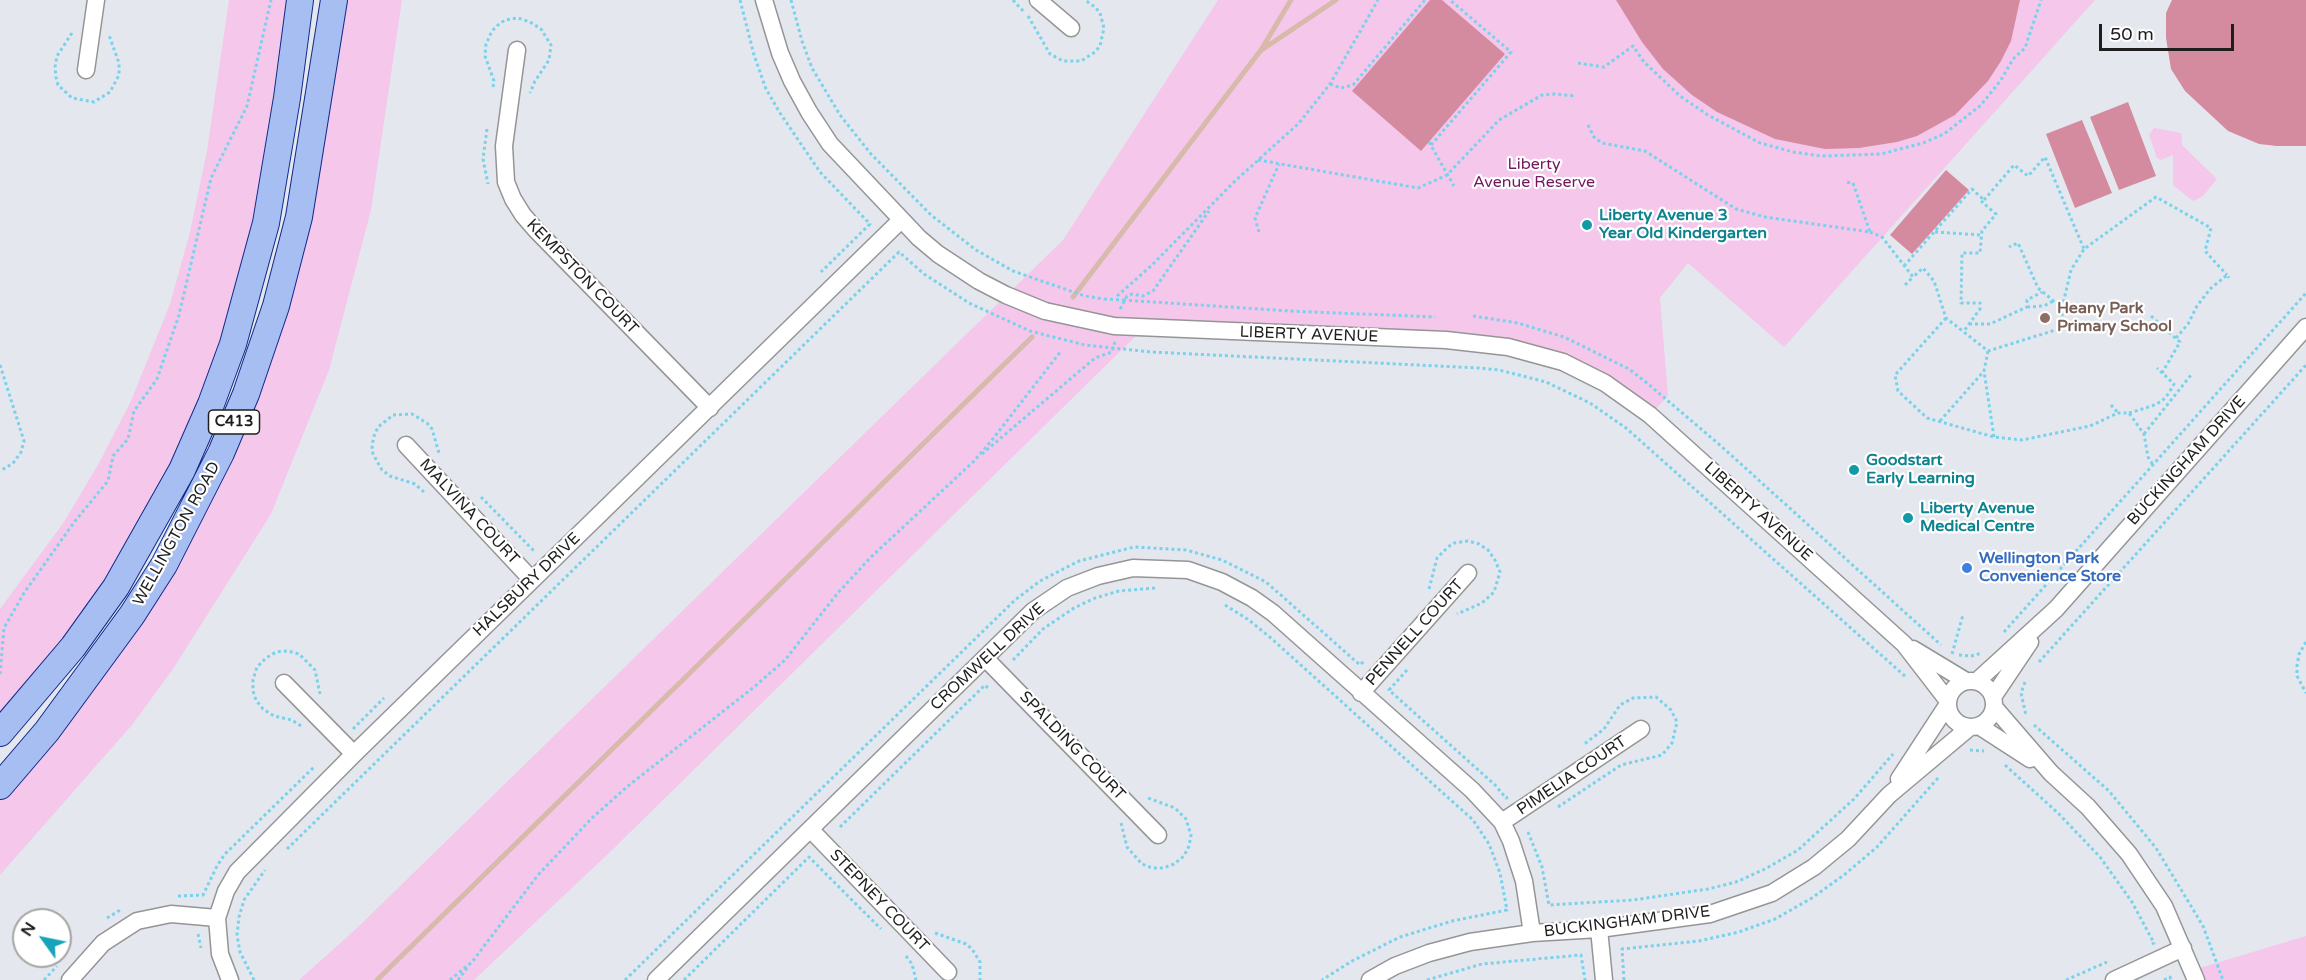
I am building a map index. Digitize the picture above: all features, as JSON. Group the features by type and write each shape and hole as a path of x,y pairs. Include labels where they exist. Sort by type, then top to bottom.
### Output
{"main road":[{"name":"WELLINGTON ROAD","path":"0,733 73,647 116,587 182,470 211,404 233,344 266,223 287,98 300,0"},
{"name":"WELLINGTON ROAD","path":"0,786 47,731 132,615 164,565 220,453 246,394 276,306 299,217 334,0"}],"street":[{"path":"86,70 96,0"},
{"name":"LIBERTY AVENUE","path":"764,0 780,53 809,112 831,144 901,220 938,254 979,281 1006,295 1045,310 1117,326 1446,340 1508,347 1563,362 1605,383 1642,409 1904,644 1948,703"},
{"path":"1038,0 1071,28"},
{"name":"KEMPSTON COURT","path":"517,50 504,146 506,182 513,199 536,230 710,408"},
{"name":"HALSBURY DRIVE","path":"230,980 220,954 217,918 226,891 237,872 354,754 901,220"},
{"name":"BUCKINGHAM DRIVE","path":"1971,681 2044,621 2306,327"},
{"name":"MALVINA COURT","path":"406,445 532,580"},
{"name":"CROMWELL DRIVE","path":"656,980 1033,610 1067,588 1114,571 1133,568 1169,568 1205,576 1252,598 1273,613 1472,790 1502,822 1511,841 1524,880 1532,933"},
{"name":"PENNELL COURT","path":"1361,693 1468,573"},
{"name":"BUCKINGHAM DRIVE","path":"1994,702 2044,621"},
{"name":"LIBERTY AVENUE","path":"1904,644 1971,681"},
{"name":"SPALDING COURT","path":"985,658 1158,835"},
{"path":"1994,702 1989,718 1974,726 1963,726 1952,717 1948,703 1952,690 1971,681 1990,689 1994,702 2051,773 2088,807 2129,854 2164,906 2196,980"},
{"path":"284,683 354,754"},
{"name":"BUCKINGHAM DRIVE","path":"1889,795 1948,703"},
{"path":"1974,726 2051,773"},
{"name":"BUCKINGHAM DRIVE","path":"1370,980 1395,966 1429,953 1470,942 1532,933 1599,929 1710,914 1772,893 1831,854 1889,795 1974,726"},
{"name":"PIMELIA COURT","path":"1502,822 1641,729"},
{"name":"STEPNEY COURT","path":"810,829 948,972"},
{"path":"70,980 103,943 137,921 171,914 217,918"},
{"path":"1599,929 1604,980"},
{"path":"2114,980 2183,948"}],"path":[{"path":"0,674 4,628 24,593 75,521 108,481 113,456 128,439 134,411 157,379 179,315 212,178 247,106 271,0"},
{"path":"791,0 802,41 818,78 840,114 871,154 931,215 976,250 1013,271 1085,296 1104,299 1279,311 1435,317"},
{"path":"1116,296 1151,266 1234,182 1299,123 1330,84 1378,0"},
{"path":"1330,84 1341,88 1353,85 1425,0"},
{"path":"1450,0 1511,52 1430,144 1454,186"},
{"path":"1578,63 1604,67 1633,46 1644,62 1680,96 1708,115 1752,139 1792,152 1821,156 1881,154 1923,143 1944,134 1980,105 2001,80 2013,59 2025,48 2041,0"},
{"path":"492,91 494,81 485,56 486,44 492,31 498,25 505,20 518,18 542,28 551,45 549,60 535,81 530,95"},
{"path":"1258,160 1409,188 1425,187 1448,175 1499,120 1542,95 1575,96"},
{"path":"489,123 483,159 490,189"},
{"path":"1588,125 1594,136 1602,143 1645,151 1736,209 1765,217 1870,232 1882,237 1913,277"},
{"path":"1984,200 2014,165 2028,176 2045,157 2084,249"},
{"path":"1259,232 1255,218 1279,164"},
{"path":"1845,182 1853,183 1870,232"},
{"path":"1904,266 1972,189 1984,200 1982,202 1996,214 1982,231 1980,253 1962,253 1961,303 1980,303 1980,309 1964,331"},
{"path":"1988,351 2062,328 2062,308 2070,270 2084,249 2156,197 2211,228 2205,251 2228,277 2204,298 2188,324 2176,338"},
{"path":"458,980 537,875 592,817 786,660 837,594 870,558 973,462 1095,358 1109,354 1113,349 1123,300 1132,294 1143,296 1153,291 1213,204"},
{"path":"1935,232 1981,235"},
{"path":"2009,247 2018,243 2038,288 2062,308"},
{"path":"280,855 899,252"},
{"path":"1905,285 1923,268 1934,281 1946,318 1988,351"},
{"path":"2027,307 2027,300 2042,292"},
{"path":"2002,633 2306,293"},
{"path":"1969,324 1990,324 2027,307 2044,306 2053,301"},
{"path":"2151,316 2180,342 2162,373"},
{"path":"1946,318 1895,375 1898,391 1927,418 1994,436 2022,440 2090,426 2118,412 2129,412 2152,406 2162,400 2174,384"},
{"path":"1113,349 1479,368 1499,370 1546,382 1590,403 1626,428 1912,683"},
{"path":"973,462 1040,381 1061,351"},
{"path":"1988,351 1984,371 1994,436"},
{"path":"0,365 24,441 21,452 14,462 0,470"},
{"path":"2037,664 2306,365"},
{"path":"2157,368 2180,389"},
{"path":"1940,421 1984,371"},
{"path":"2144,434 2191,375"},
{"path":"2111,405 2118,412"},
{"path":"2129,412 2144,434 2148,457 2153,465"},
{"path":"625,980 1015,600 1040,581 1079,561 1134,547 1186,550 1221,560 1252,574 1277,590 1360,665"},
{"path":"1012,660 1043,629 1084,603 1119,591 1161,588"},
{"path":"1222,603 1249,620 1272,639 1473,820 1495,856 1500,873 1506,910 1443,923 1400,936 1352,961 1322,980"},
{"path":"1952,654 1963,615"},
{"path":"2306,642 2299,654 2297,666 2297,676 2306,693"},
{"path":"836,830 985,685"},
{"path":"1389,690 1495,785 1506,798"},
{"path":"1526,828 1542,867 1549,905 1633,900 1708,890 1736,882 1766,869 1798,850 1854,799 1896,751"},
{"path":"1998,759 2058,813 2100,857 2132,902 2154,943"},
{"path":"684,980 809,857 882,931"},
{"path":"254,980 240,952 237,935 239,917 244,900 267,869"},
{"path":"930,928 940,936 966,944 972,949 980,962 980,980"},
{"path":"188,932 197,933"},
{"path":"899,948 912,964 916,980"},
{"path":"1622,949 1624,980"},
{"path":"1427,980 1482,964 1581,955 1585,980"},
{"path":"450,980 472,962"},
{"path":"2164,980 2170,977 2171,980"}],"green space":[{"path":"229,0 300,0 266,223 182,470 0,733 0,609 64,522 99,463 131,401 170,304 190,232 207,151"},
{"path":"334,0 402,0 371,210 329,370 271,514 173,669 132,725 0,875 0,786 132,615 276,306"},
{"name":"Liberty Avenue Reserve","path":"1218,0 2095,0 1784,347 1688,263 1660,298 1668,396 1650,415 1540,354 1145,327 608,854 474,980 299,980 357,928 1063,240"},
{"path":"2154,128 2181,133 2182,145 2217,179 2203,196 2193,201 2173,185 2173,155 2161,160 2157,158 2149,135"},
{"path":"2306,936 2306,980 2196,980 2193,970"}],"shaded area":[{"path":"1430,0 1442,0 1505,54 1421,151 1352,91"},
{"path":"1616,0 2020,0 2011,41 2001,61 1988,81 1955,115 1917,136 1897,142 1859,148 1825,149 1775,139 1717,112 1692,95 1663,69 1642,42"},
{"path":"2172,0 2306,0 2306,146 2259,144 2228,131 2185,91 2171,69 2166,38 2166,13"},
{"path":"2128,102 2156,176 2119,190 2090,117"},
{"path":"2082,120 2112,193 2075,208 2046,134"},
{"path":"1946,170 1969,190 1912,254 1890,235"}],"waterway":[{"path":"1073,297 1261,50 1291,0"},
{"path":"1263,49 1336,0"},
{"path":"377,980 1032,337"}],"place":[{"name":"Liberty Avenue 3 Year Old Kindergarten","path":"1587,225"},
{"name":"Heany Park Primary School","path":"2045,318"},
{"name":"Goodstart Early Learning","path":"1854,470"},
{"name":"Liberty Avenue Medical Centre","path":"1908,518"},
{"name":"Wellington Park Convenience Store","path":"1967,568"}]}
